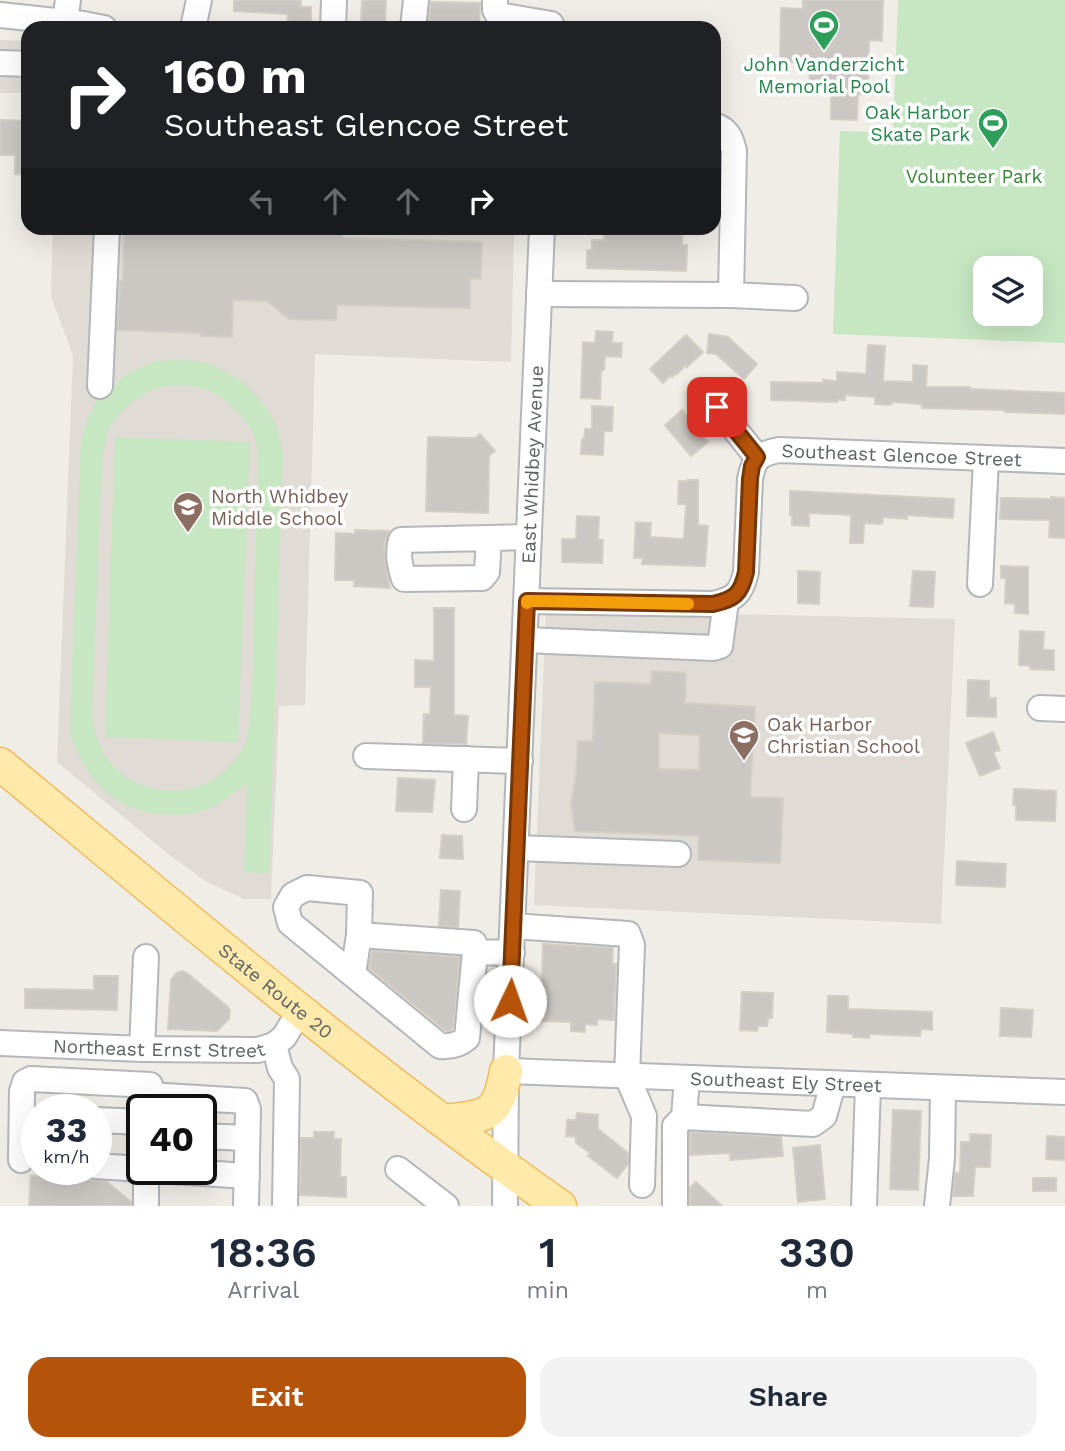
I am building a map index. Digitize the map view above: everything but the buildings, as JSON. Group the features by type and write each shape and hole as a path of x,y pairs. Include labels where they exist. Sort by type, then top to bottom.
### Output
{"main road":[{"name":"State Route 20","path":"0,764 300,1012 506,1168 561,1206"},
{"path":"444,1121 482,1115 494,1108 502,1093 506,1071"}],"street":[{"path":"194,21 199,0"},
{"path":"333,21 334,0"},
{"path":"414,21 416,0"},
{"path":"495,0 498,15 551,17"},
{"path":"10,10 60,18"},
{"path":"0,63 21,64"},
{"path":"721,128 730,136 734,151 731,295"},
{"path":"100,386 107,235"},
{"name":"East Whidbey Avenue","path":"505,1206 506,1071 542,235"},
{"path":"539,294 795,298"},
{"path":"704,391 757,457"},
{"name":"Southeast Glencoe Street","path":"726,601 736,595 744,584 752,466 757,457 768,452 779,450 1065,461"},
{"path":"980,584 986,459"},
{"path":"489,538 529,537"},
{"path":"525,640 713,648 720,646 726,601 713,604 527,601"},
{"path":"1040,708 1065,709"},
{"path":"366,756 520,761"},
{"path":"464,809 466,759"},
{"path":"516,848 678,854"},
{"path":"353,974 359,935 360,893 307,888 293,895 286,907 290,923 440,1046 460,1044 467,1038 474,943 359,935"},
{"path":"513,926 628,934 632,945 627,1076 644,1116 642,1185"},
{"path":"475,952 512,953"},
{"path":"146,957 149,1094"},
{"name":"Northeast Ernst Street","path":"0,1043 258,1051 274,1045 284,1037 300,1012"},
{"path":"274,1045 287,1079 285,1206"},
{"name":"Southeast Ely Street","path":"506,1071 1065,1092"},
{"path":"675,1206 675,1126 684,1117 687,1078"},
{"path":"23,1094 25,1082 31,1079 129,1094"},
{"path":"684,1117 813,1124 824,1116 834,1084"},
{"path":"864,1206 868,1085"},
{"path":"937,1206 942,1158 943,1088"},
{"path":"217,1100 245,1101 248,1109 246,1206"},
{"path":"217,1137 247,1138"},
{"path":"398,1169 446,1206"},
{"path":"217,1174 247,1176"},
{"path":"146,1185 146,1206"}],"shaded area":[{"path":"0,40 21,41 21,93 0,93"},
{"name":"North Whidbey Middle School","path":"53,235 514,235 511,362 315,354 305,705 279,706 271,899 244,899 207,882 172,857 57,762 73,356 51,296"},
{"name":"Oak Harbor Christian School","path":"546,610 955,619 941,924 534,905"}],"green space":[{"name":"Volunteer Park","path":"898,0 1065,0 1065,343 833,334 840,131 893,133"},
{"path":"190,360 219,368 252,392 269,412 278,431 283,455 269,874 244,872 247,784 211,808 200,812 162,814 144,811 115,799 103,789 84,764 70,733 81,441 97,400 128,373 157,361","holes":["166,386 203,389 231,405 251,429 256,441 258,466 253,677 247,739 239,754 218,777 190,789 174,791 142,785 114,767 101,749 92,716 102,457 106,437 123,409 139,397"]},
{"path":"115,437 250,442 238,742 105,737"}],"slow traffic":[{"path":"527,603 545,601 688,604"}],"place":[{"name":"John Vanderzicht Memorial Pool","path":"824,52"},
{"name":"Oak Harbor Skate Park","path":"993,150"},
{"name":"North Whidbey Middle School","path":"188,534"},
{"name":"Oak Harbor Christian School","path":"744,762"}],"route":[{"path":"510,1001 527,601 713,604 736,595 744,584 746,572 750,479 757,457 717,407"}]}
